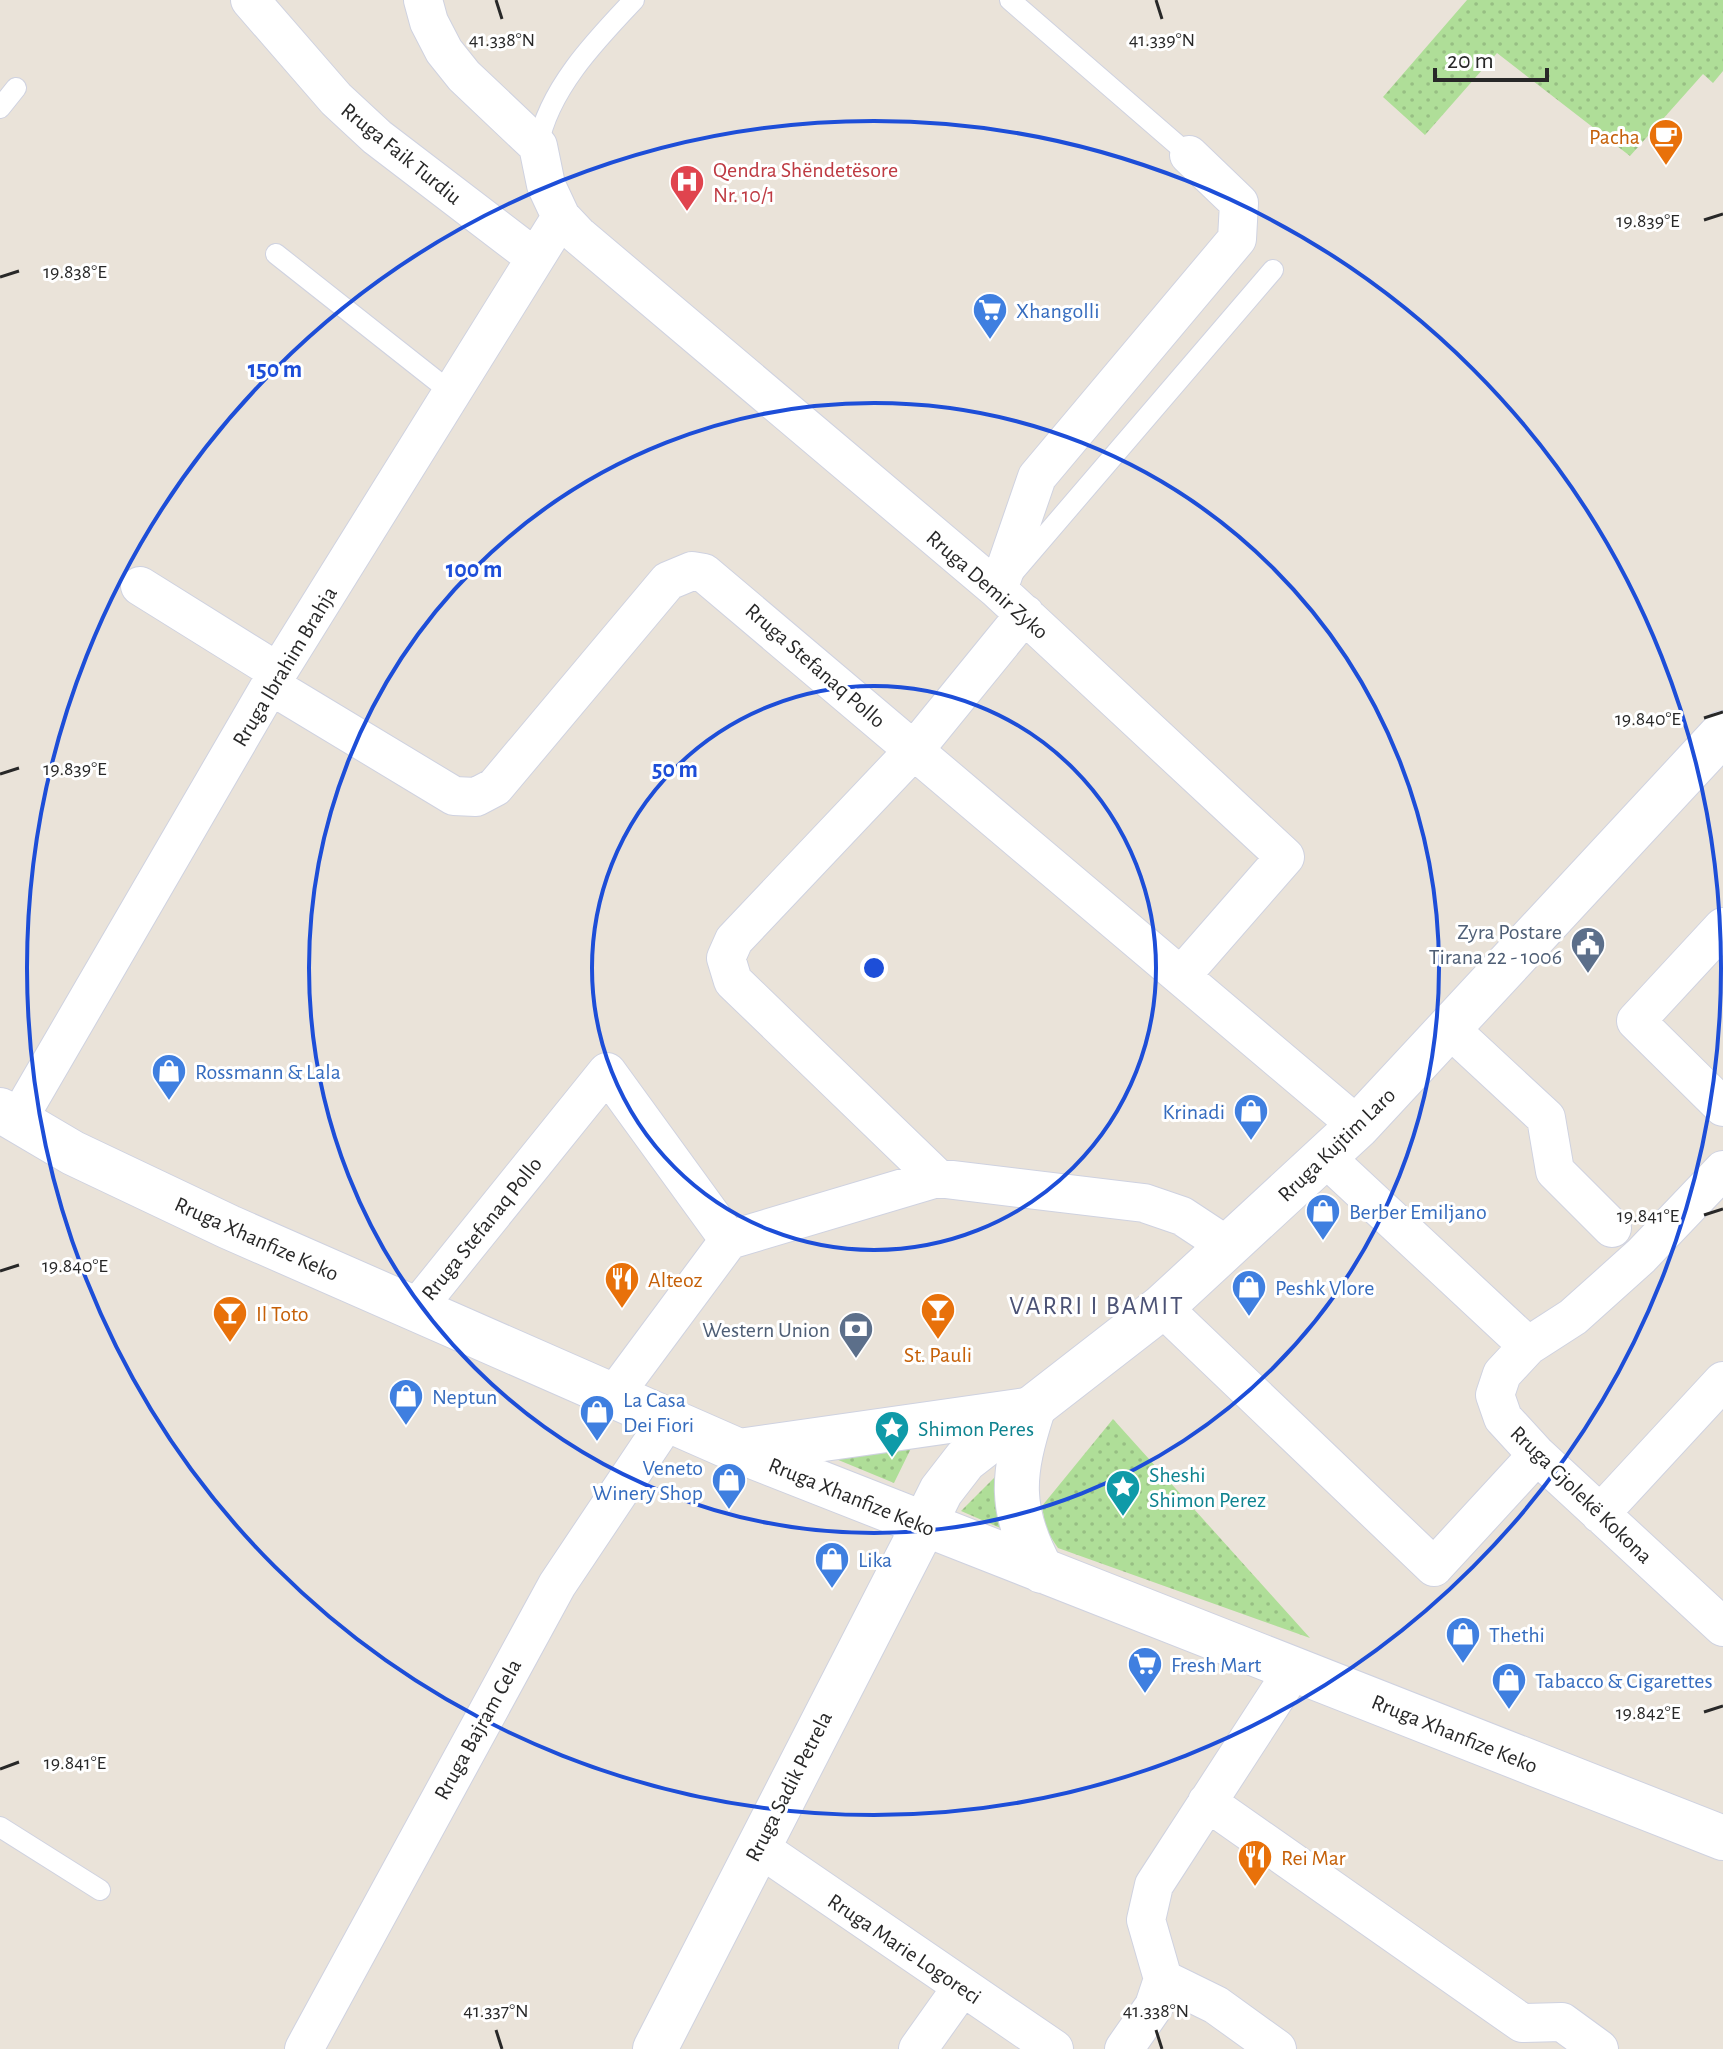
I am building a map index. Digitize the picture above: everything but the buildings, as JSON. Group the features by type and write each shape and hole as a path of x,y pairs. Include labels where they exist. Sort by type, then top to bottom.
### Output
{"main road":[{"name":"Rruga Kujtim Laro","path":"924,1525 941,1491 965,1460 1162,1307 1358,1126 1723,733"},
{"name":"Rruga Xhanfize Keko","path":"9,1115 73,1153 229,1227 739,1451 1723,1838"},
{"path":"739,1451 1033,1409 1020,1447 1015,1494 1026,1541 1042,1571"},
{"name":"Rruga Sadik Petrela","path":"655,2049 924,1525"}],"street":[{"name":"Rruga Faik Turdiu","path":"250,0 336,99 377,137 534,257"},
{"path":"423,0 429,22 444,51 464,76 538,146 546,185 561,217"},
{"path":"937,1178 733,981 726,958 734,940 915,749 1012,602 1037,477 1237,239 1239,203 1189,155"},
{"name":"Rruga Ibrahim Brahja","path":"9,1115 274,679 561,217"},
{"name":"Rruga Demir Zyko","path":"561,217 578,235 1012,602 1285,857 1181,976"},
{"name":"Rruga Stefanaq Pollo","path":"140,586 274,679 454,796 476,797 495,787 668,581 692,571 716,579 1358,1126"},
{"path":"1719,939 1636,1021 1723,1107"},
{"path":"1449,1028 1546,1118 1555,1171 1612,1228"},
{"name":"Rruga Stefanaq Pollo","path":"416,1309 607,1072 729,1240"},
{"path":"1325,1157 1528,1346"},
{"name":"Rruga Gjolekë Kokona","path":"1723,1170 1641,1256 1573,1317 1528,1346 1502,1374 1495,1395 1503,1418 1537,1455 1723,1627"},
{"path":"614,1395 729,1240 937,1178 1144,1203 1182,1216 1229,1247"},
{"path":"1162,1307 1434,1567 1537,1455"},
{"path":"1600,1514 1723,1381"},
{"name":"Rruga Bajram Cela","path":"304,2049 557,1585 668,1419"},
{"path":"1124,2049 1154,2006 1163,1979 1146,1920 1154,1885 1294,1669"},
{"path":"1207,1802 1522,2023 1562,2022 1599,2049"},
{"name":"Rruga Marie Logoreci","path":"757,1846 1054,2049"},
{"path":"1163,1979 1216,2005 1277,2049"},
{"path":"918,2049 962,1987"}],"lane":[{"path":"538,146 543,118 569,77 634,0"},
{"path":"1010,0 1189,155"},
{"path":"0,108 16,88"},
{"path":"276,254 452,393"},
{"path":"1012,602 1273,270"},
{"path":"0,1827 100,1890"}],"green space":[{"path":"1467,0 1723,0 1723,71 1713,83 1703,74 1630,156 1497,53 1425,135 1383,97"},
{"name":"Sheshi Shimon Perez","path":"1113,1419 1310,1638 1058,1548 1046,1530 1042,1506"},
{"path":"919,1432 894,1483 819,1452"},
{"path":"1002,1470 1005,1530 961,1511"}],"place":[{"name":"Pacha","path":"1666,167"},
{"name":"Qendra Shëndetësore Nr. 10/1","path":"687,213"},
{"name":"Xhangolli","path":"990,341"},
{"name":"Zyra Postare Tirana 22 - 1006","path":"1588,975"},
{"name":"Rossmann & Lala","path":"169,1102"},
{"name":"Krinadi","path":"1251,1142"},
{"name":"Berber Emiljano","path":"1323,1242"},
{"name":"Alteoz","path":"622,1310"},
{"name":"Peshk Vlore","path":"1249,1318"},
{"name":"St. Pauli","path":"938,1341"},
{"name":"Il Toto","path":"230,1344"},
{"name":"Western Union","path":"856,1360"},
{"name":"Neptun","path":"406,1427"},
{"name":"La Casa Dei Fiori","path":"597,1443"},
{"name":"Shimon Peres","path":"892,1459"},
{"name":"Veneto Winery Shop","path":"729,1511"},
{"name":"Sheshi Shimon Perez","path":"1123,1518"},
{"name":"Lika","path":"832,1590"},
{"name":"Thethi","path":"1463,1665"},
{"name":"Fresh Mart","path":"1145,1695"},
{"name":"Tabacco & Cigarettes","path":"1509,1711"},
{"name":"Rei Mar","path":"1255,1888"}],"district":[{"name":"VARRI I BAMIT","path":"1097,1305"}]}
